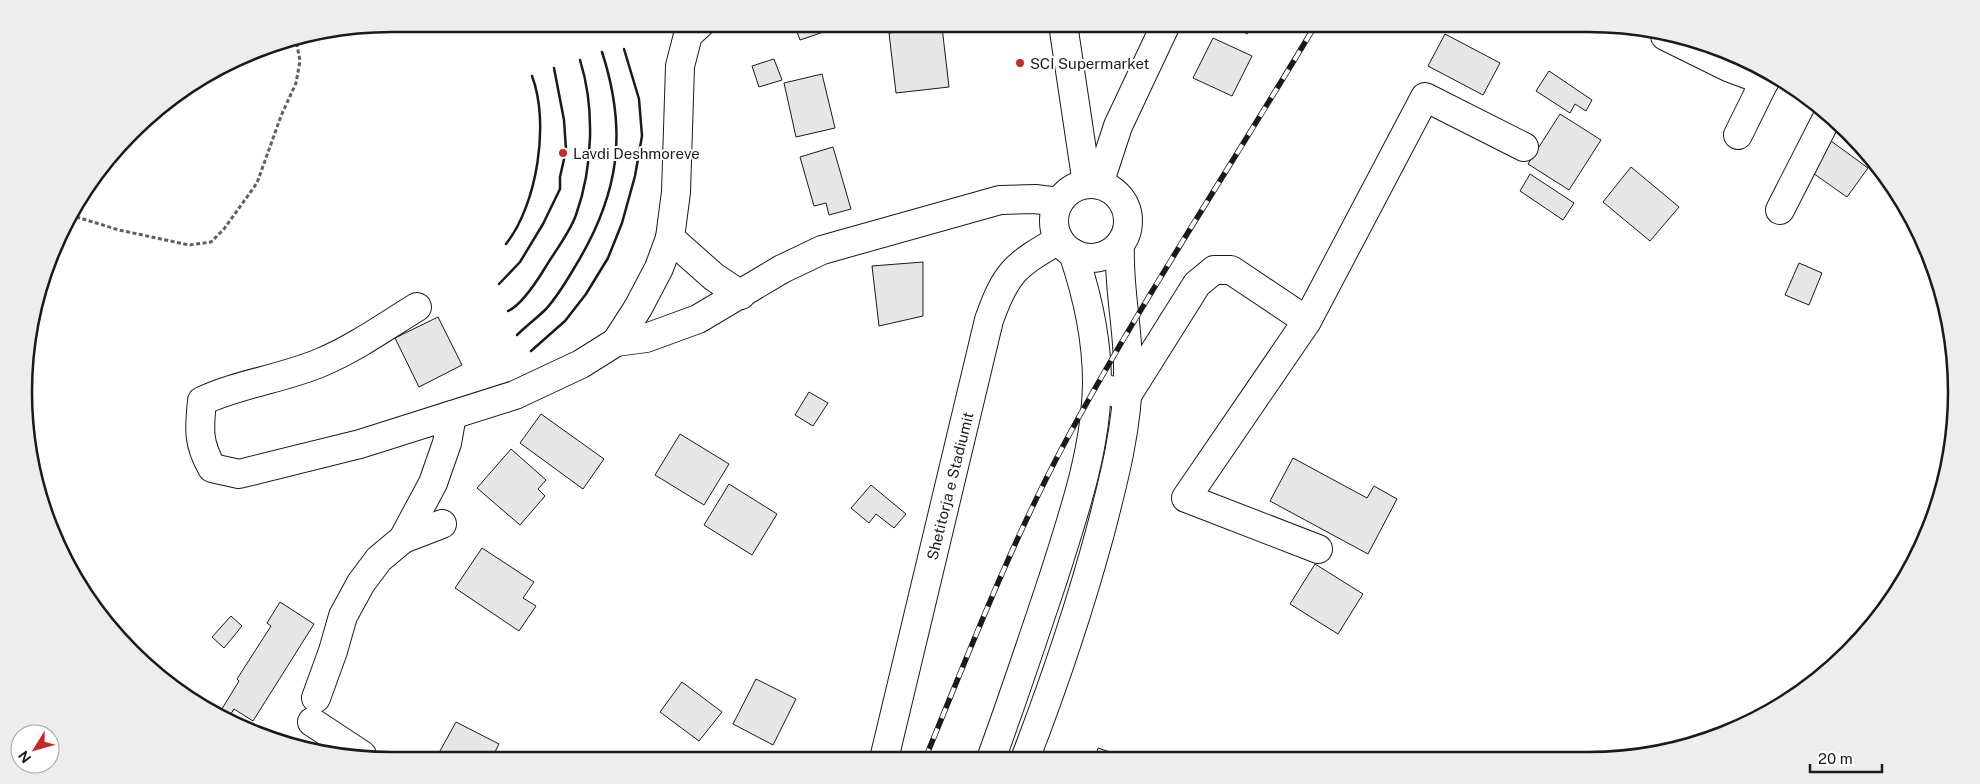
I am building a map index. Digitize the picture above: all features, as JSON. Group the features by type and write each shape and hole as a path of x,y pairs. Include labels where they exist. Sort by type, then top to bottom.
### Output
{"street":[{"path":"616,342 638,308 659,268 670,238 676,192 680,66 690,32"},
{"path":"1064,32 1083,147 1093,184"},
{"path":"1093,184 1162,32"},
{"path":"1687,47 1730,68 1752,73"},
{"path":"1738,135 1765,80"},
{"path":"1318,549 1186,498 1307,321 1425,97 1524,147"},
{"path":"1780,210 1825,122"},
{"path":"993,752 1032,643 1076,503 1090,443 1097,385 1096,353 1086,298 1066,246 1054,225 1055,209 1068,191 1093,184 1114,191 1126,207 1128,227 1120,245 1119,287 1128,373 1126,397 1113,481 1095,550 1057,671 1028,752"},
{"path":"418,307 358,344 322,362 266,382 225,390 202,402 200,422 202,449 212,468 239,474 360,444 515,395 581,364 616,342 646,338 670,331 698,319 800,260 822,250 1000,200 1035,199 1059,202"},
{"path":"670,238 714,277 741,295"},
{"path":"1066,246 1080,257 1098,258 1113,251 1120,245"},
{"name":"Shetitorja e Stadiumit","path":"886,752 989,320 1000,288 1009,274 1028,257 1066,246"},
{"path":"1126,397 1197,284 1214,270 1231,270 1307,321"},
{"path":"1097,385 1126,397"},
{"path":"404,539 433,483 447,443 452,415"},
{"path":"356,749 314,710 347,608 361,583 379,559 404,539 442,524"}],"path":[{"path":"78,217 119,230 188,246 211,242 224,229 237,208 257,183 281,116 296,83 300,61 297,46"}],"building":[{"path":"797,32 824,32 800,40"},
{"path":"943,32 949,87 896,93 889,33"},
{"path":"1445,34 1500,63 1483,95 1428,66"},
{"path":"1213,38 1252,56 1232,96 1193,78"},
{"path":"774,59 782,80 759,87 752,66"},
{"path":"1549,71 1592,100 1586,111 1575,104 1570,113 1536,91"},
{"path":"822,74 835,128 796,137 784,83"},
{"path":"1560,114 1601,140 1569,190 1528,164"},
{"path":"1831,141 1868,168 1847,197 1810,171"},
{"path":"833,147 851,209 829,215 826,203 814,206 800,157"},
{"path":"1631,167 1679,207 1650,241 1603,202"},
{"path":"1530,174 1574,203 1563,220 1520,191"},
{"path":"923,262 923,316 879,326 872,266"},
{"path":"1799,263 1822,273 1809,305 1785,295"},
{"path":"438,317 462,365 419,387 395,338"},
{"path":"809,392 828,403 813,426 795,415"},
{"path":"541,414 604,459 583,489 520,443"},
{"path":"680,434 729,464 704,505 655,475"},
{"path":"511,449 546,480 538,489 545,496 520,525 477,488"},
{"path":"1293,458 1367,498 1374,486 1397,499 1368,554 1270,501"},
{"path":"729,484 777,514 752,555 704,525"},
{"path":"871,485 906,514 894,528 876,514 869,523 851,508"},
{"path":"482,548 534,582 523,598 536,606 519,631 455,588"},
{"path":"1315,564 1363,594 1338,634 1290,604"},
{"path":"280,602 314,624 253,721 234,709 231,713 222,708 239,681 237,679 271,626 267,623"},
{"path":"231,616 242,626 224,648 212,637"},
{"path":"756,679 796,699 773,745 733,724"},
{"path":"682,682 722,712 699,741 660,712"},
{"path":"456,722 499,744 495,752 439,752"},
{"path":"1098,748 1110,752 1097,752"}],"railway":[{"path":"928,752 973,641 1024,524 1062,448 1154,287 1311,32"}],"wall":[{"path":"531,351 565,321 586,294 608,258 622,223 635,176 642,136 639,99 624,49"},
{"path":"517,335 546,309 566,282 591,239 610,187 615,162 617,136 615,109 602,52"},
{"path":"508,311 519,304 538,279 570,229 582,197 589,158 590,117 585,78 580,60"},
{"path":"499,284 520,262 543,224 560,189 560,177 566,150 564,120 554,68"},
{"path":"506,244 517,228 526,208 533,186 537,163 540,117 532,76"}],"place":[{"name":"SCI Supermarket","path":"1020,63"},
{"name":"Lavdi Deshmoreve","path":"563,153"}]}
